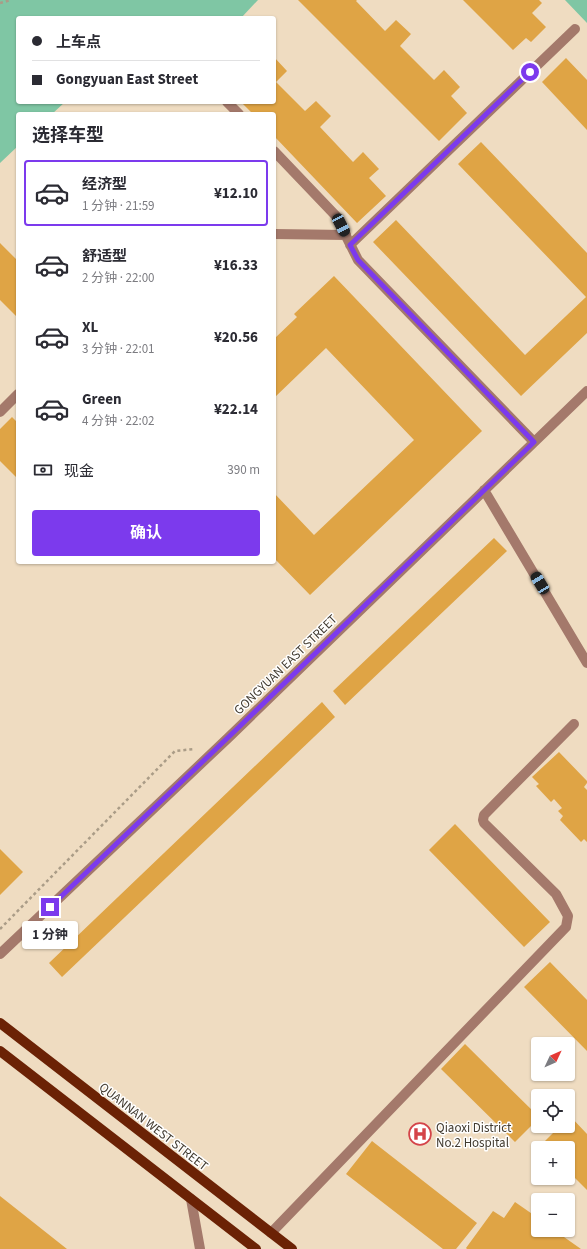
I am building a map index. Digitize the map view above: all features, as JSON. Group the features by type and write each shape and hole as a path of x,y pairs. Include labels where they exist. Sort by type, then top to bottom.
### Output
{"main road":[{"name":"QUANNAN WEST STREET","path":"0,1023 292,1249"},
{"path":"0,1051 256,1249"}],"street":[{"path":"350,245 575,29"},
{"path":"229,104 236,112"},
{"path":"276,153 336,216 358,260 534,442"},
{"path":"276,234 346,235"},
{"name":"GONGYUAN EAST STREET","path":"0,954 219,746 587,391"},
{"path":"0,412 16,396"},
{"path":"484,490 587,663"},
{"path":"271,1233 566,927 568,916 556,894 482,820 484,815 574,724"},
{"path":"191,1199 200,1249"}],"path":[{"path":"0,3 11,0"},
{"path":"0,929 175,751 219,746"}],"green space":[{"path":"0,0 258,0 243,16 16,16 16,104 63,104 54,112 16,112 16,148 0,163"},
{"path":"565,0 587,0 587,23"}],"building":[{"path":"298,0 357,0 356,1 385,31 396,20 411,34 400,46 434,80 444,70 460,87 451,96 467,113 439,141"},
{"path":"463,0 539,0 542,3 532,13 546,27 531,42 526,38 513,50"},
{"path":"566,58 587,80 587,130 542,82"},
{"path":"276,59 287,71 276,82"},
{"path":"276,82 305,111 316,101 331,116 320,127 353,162 363,152 379,169 369,178 386,196 357,223 276,138 276,112 251,112 243,104 276,104"},
{"path":"481,142 587,253 587,333 521,396 373,242 396,220 525,355 586,297 458,164"},
{"path":"0,243 16,259 16,316 0,300"},
{"path":"334,276 482,431 310,595 276,560 276,495 314,535 414,440 326,348 276,396 276,337 297,317 294,314"},
{"path":"12,417 16,421 16,477 0,461 0,429"},
{"path":"494,538 507,551 345,705 333,691"},
{"path":"322,702 335,717 62,977 49,963"},
{"path":"559,752 587,781 584,787 587,790 587,842 584,839 581,842 560,820 563,816 558,811 562,808 554,799 551,802 536,786 539,784 532,777"},
{"path":"455,824 550,922 524,947 429,850"},
{"path":"0,849 23,872 0,895"},
{"path":"550,962 587,1000 587,1051 575,1037 573,1037 524,987"},
{"path":"465,1044 531,1109 531,1126 515,1142 441,1069"},
{"path":"575,1121 587,1134 587,1190 575,1178 575,1141 545,1141 553,1133 575,1133"},
{"path":"372,1141 477,1223 456,1249 443,1249 346,1174"},
{"path":"0,1196 67,1249 0,1249"},
{"path":"515,1202 531,1213 531,1237 564,1237 581,1249 466,1248 493,1211 504,1218"}],"place":[{"name":"Qiaoxi District No.2 Hospital","path":"420,1134"}],"route":[{"path":"50,907 534,442 358,260 350,245 530,72"}]}
